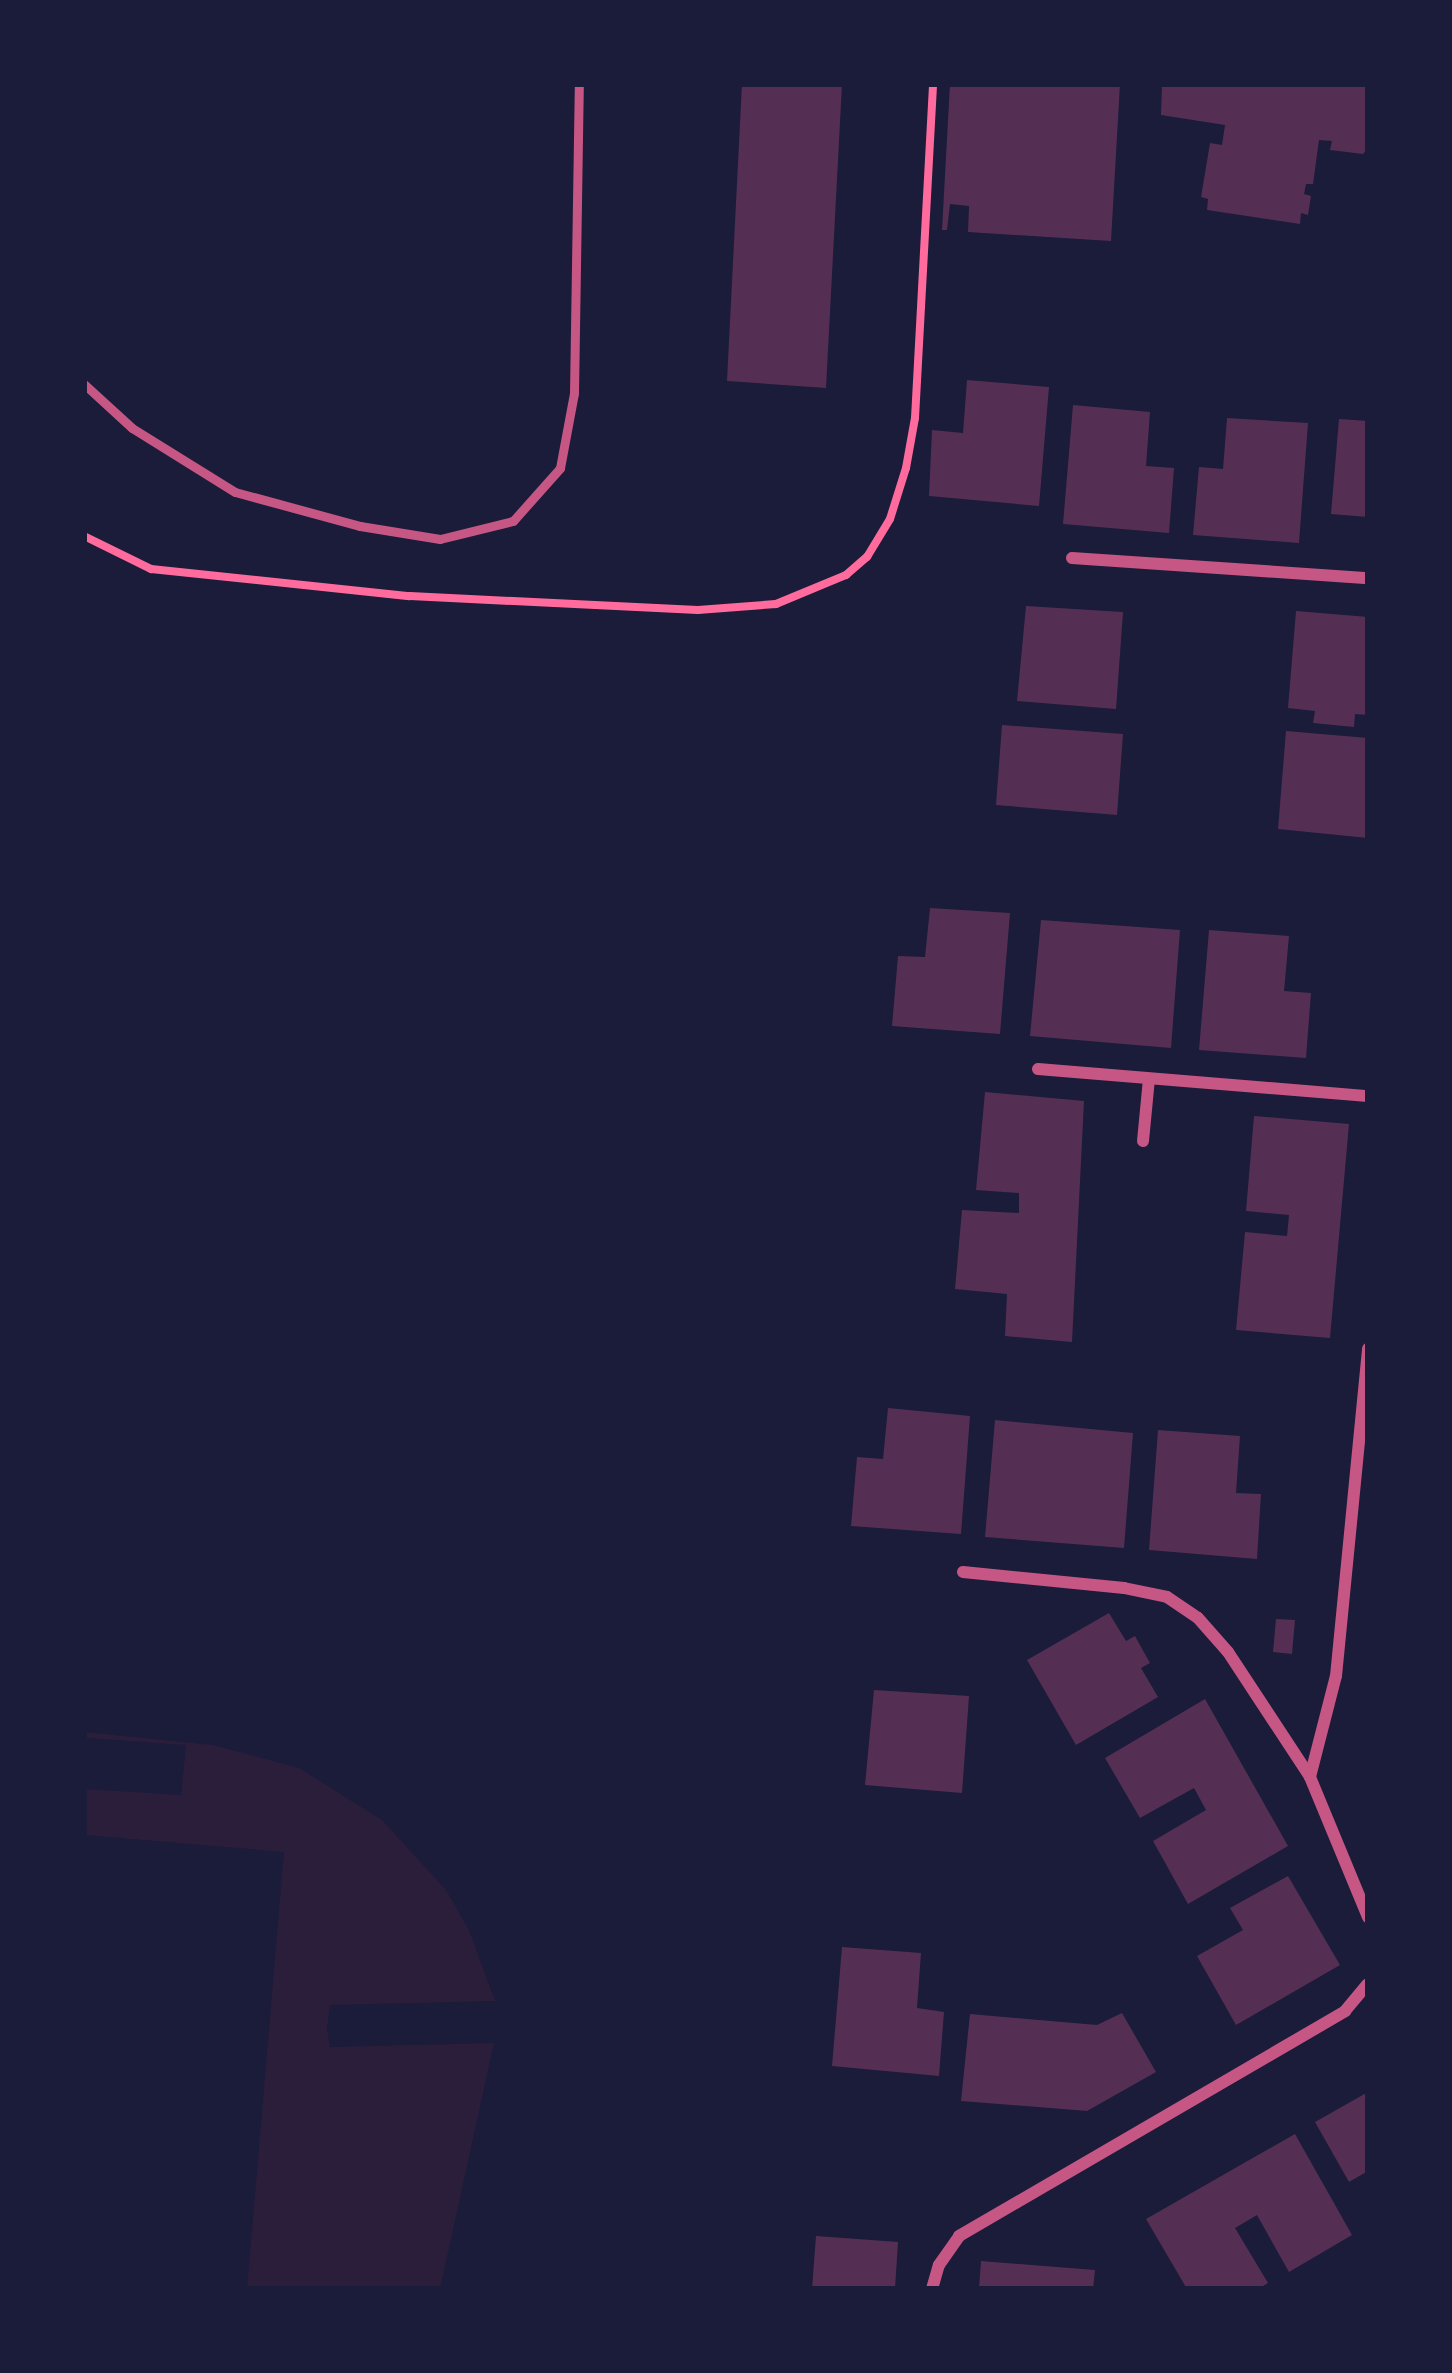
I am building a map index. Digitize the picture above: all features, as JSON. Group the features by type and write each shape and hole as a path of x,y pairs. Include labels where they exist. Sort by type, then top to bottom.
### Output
{"street":[{"path":"1072,558 1368,578"},
{"path":"1038,1069 1368,1096"},
{"path":"1143,1141 1149,1079"},
{"path":"1310,1778 1336,1676 1368,1348"},
{"path":"963,1572 1167,1597 1198,1618 1228,1652 1310,1778 1368,1917"},
{"path":"932,2289 939,2265 959,2236 1345,2011 1368,1984"}],"lane":[{"path":"84,384 132,428 235,491 360,526 440,539 514,521 560,468 574,393 579,84"}],"path":[{"path":"84,536 151,568 455,598 720,609 776,604 846,574 867,557 890,519 907,468 915,418 933,84"}],"shaded area":[{"path":"84,1732 213,1745 299,1768 382,1820 446,1890 469,1930 495,2001 330,2005 327,2028 330,2047 494,2043 440,2289 247,2289 284,1852 84,1835 84,1789 181,1795 186,1745 87,1738 84,1770"}],"building":[{"path":"742,84 842,84 826,388 727,381"},
{"path":"950,84 1120,84 1111,241 968,232 969,206 950,204 947,230 942,230"},
{"path":"1162,84 1368,84 1368,148 1363,154 1330,150 1332,141 1319,140 1313,184 1306,184 1304,194 1311,196 1308,215 1301,213 1300,224 1207,210 1208,199 1201,197 1210,143 1222,145 1225,125 1161,115"},
{"path":"967,380 1049,387 1039,506 929,496 932,430 963,433"},
{"path":"1073,405 1150,412 1146,466 1174,468 1169,533 1063,524"},
{"path":"1227,418 1308,423 1299,543 1193,535 1199,467 1223,469"},
{"path":"1339,419 1368,421 1368,517 1331,514"},
{"path":"1026,606 1123,612 1116,709 1017,701"},
{"path":"1296,611 1368,617 1368,715 1355,714 1354,727 1313,723 1315,711 1288,708"},
{"path":"1002,725 1123,734 1117,815 996,805"},
{"path":"1286,731 1368,738 1368,838 1278,829"},
{"path":"930,908 1010,913 1000,1034 892,1026 898,956 925,957"},
{"path":"1041,920 1180,930 1171,1048 1030,1036"},
{"path":"1209,930 1289,936 1284,991 1311,993 1306,1058 1199,1050"},
{"path":"985,1092 1084,1101 1072,1342 1005,1336 1007,1294 955,1289 962,1210 1019,1213 1019,1193 976,1190"},
{"path":"1254,1116 1349,1124 1330,1338 1236,1330 1245,1232 1287,1236 1289,1215 1246,1211"},
{"path":"888,1408 970,1416 961,1534 851,1526 857,1457 883,1459"},
{"path":"995,1420 1133,1433 1124,1548 985,1537"},
{"path":"1158,1430 1240,1436 1236,1493 1261,1494 1257,1559 1149,1550"},
{"path":"1109,1613 1126,1641 1135,1636 1150,1663 1141,1668 1158,1697 1076,1745 1027,1660"},
{"path":"1276,1619 1295,1620 1292,1654 1273,1652"},
{"path":"874,1690 969,1696 962,1793 865,1785"},
{"path":"1205,1699 1288,1846 1188,1904 1153,1841 1206,1810 1194,1788 1140,1818 1105,1758"},
{"path":"1288,1876 1340,1965 1236,2025 1197,1956 1243,1930 1230,1908"},
{"path":"842,1947 921,1953 917,2008 944,2012 939,2076 832,2066"},
{"path":"1122,2013 1156,2072 1087,2111 961,2101 970,2014 1097,2025"},
{"path":"1368,2092 1368,2171 1349,2182 1315,2122"},
{"path":"1295,2134 1352,2235 1289,2272 1257,2215 1235,2228 1268,2283 1258,2289 1187,2289 1146,2219"},
{"path":"816,2236 898,2242 895,2289 812,2289"},
{"path":"981,2261 1095,2270 1093,2289 979,2289"}]}
